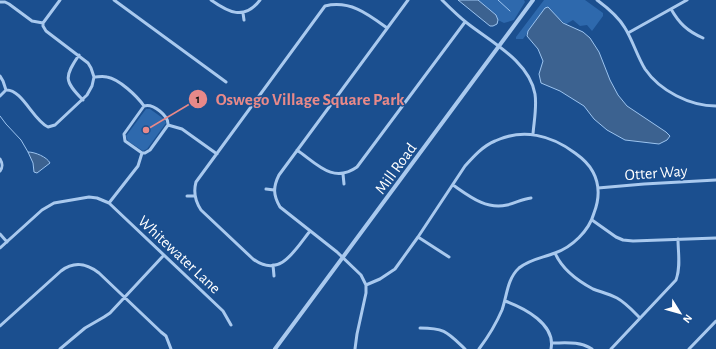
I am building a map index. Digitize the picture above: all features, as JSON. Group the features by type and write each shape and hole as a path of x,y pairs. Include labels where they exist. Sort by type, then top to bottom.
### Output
{"street":[{"path":"43,23 60,0"},
{"path":"114,0 226,82"},
{"path":"211,0 223,9 231,12 242,12 254,6 260,0"},
{"path":"355,349 366,293 366,285 358,270 280,207 275,200 274,190 276,180 279,175 408,0"},
{"path":"442,0 465,22 520,64 525,71 532,84 536,104 533,134"},
{"name":"Mill Road","path":"275,349 344,258 533,0"},
{"path":"597,0 615,14 628,33 642,63 655,80 684,100 703,105 716,106"},
{"path":"628,33 687,0"},
{"path":"0,2 9,4 32,21 43,23"},
{"path":"310,231 288,258 281,263 273,266 261,264 253,259 201,210 197,204 195,196 195,186 198,179 216,154 325,6 333,2 351,2 387,28"},
{"path":"671,9 682,26 693,34 703,38"},
{"path":"242,12 244,20"},
{"path":"297,150 328,172 335,174 350,172 360,164 465,22"},
{"path":"6,90 15,92 42,123 48,127 55,125 82,100 92,86 94,77 88,63 46,30 43,23"},
{"path":"79,55 71,67 68,79 72,89 82,100"},
{"path":"0,76 6,90"},
{"path":"94,77 107,77 112,79 133,93 144,106"},
{"path":"0,96 6,90"},
{"path":"144,106 151,106 166,117 168,121 168,125 150,150 145,154 125,141 124,134 144,106"},
{"path":"168,125 182,129 216,154"},
{"path":"366,285 380,280 395,269 474,155 494,141 515,135 533,134 558,142 581,158 593,172 598,188 596,206 592,220 575,241 555,253 529,262 518,269 507,287 505,301 496,323 479,349"},
{"path":"0,248 47,206 54,203 89,197 98,198 109,203 138,166 142,153"},
{"path":"0,159 2,162 0,171"},
{"path":"342,174 344,184"},
{"name":"Otter Way","path":"598,188 716,180"},
{"path":"453,185 474,199 489,205 506,205 522,199 531,198"},
{"path":"266,190 274,190"},
{"path":"187,196 195,196"},
{"name":"Whitewater Lane","path":"109,203 223,311 231,325"},
{"path":"592,220 616,237 633,242 716,238"},
{"path":"0,234 7,242"},
{"path":"418,237 449,257"},
{"path":"611,349 676,280 679,269 678,239"},
{"path":"555,253 561,264 570,273 594,289 626,304 640,318"},
{"path":"60,349 85,328 104,317 164,255"},
{"path":"0,326 59,272 74,264 83,264 91,267 166,336 171,349"},
{"path":"273,266 274,276"},
{"path":"505,301 520,308 544,325 549,333 552,343 551,349"},
{"path":"689,349 716,321"},
{"path":"420,328 441,329 453,337 465,349"},
{"path":"552,343 576,343 585,345 592,349"}],"shaded area":[{"path":"458,0 478,0 496,15 498,20 497,24 490,26"},
{"path":"478,0 524,0 525,2 514,20 504,23 498,20 496,15"},
{"path":"544,0 585,0 603,13 603,16 592,31 587,25 580,26 573,20 566,24 545,8 523,39 516,39"},
{"path":"548,7 563,23 583,32 590,38 599,52 610,80 618,95 627,106 666,132 670,136 667,140 659,144 625,140 607,130 594,119 584,106 560,91 541,83 539,74 543,61 538,49 527,36 528,31 545,8"},
{"path":"146,109 150,109 164,119 166,123 147,149 143,151 128,141 126,136"},
{"path":"28,152 40,155 50,163 37,173 34,172 33,163"}],"waterway":[{"path":"498,0 510,11"},
{"path":"0,116 21,140 28,152"}],"place":[{"name":"Oswego Village Square Park","path":"146,130"}]}
